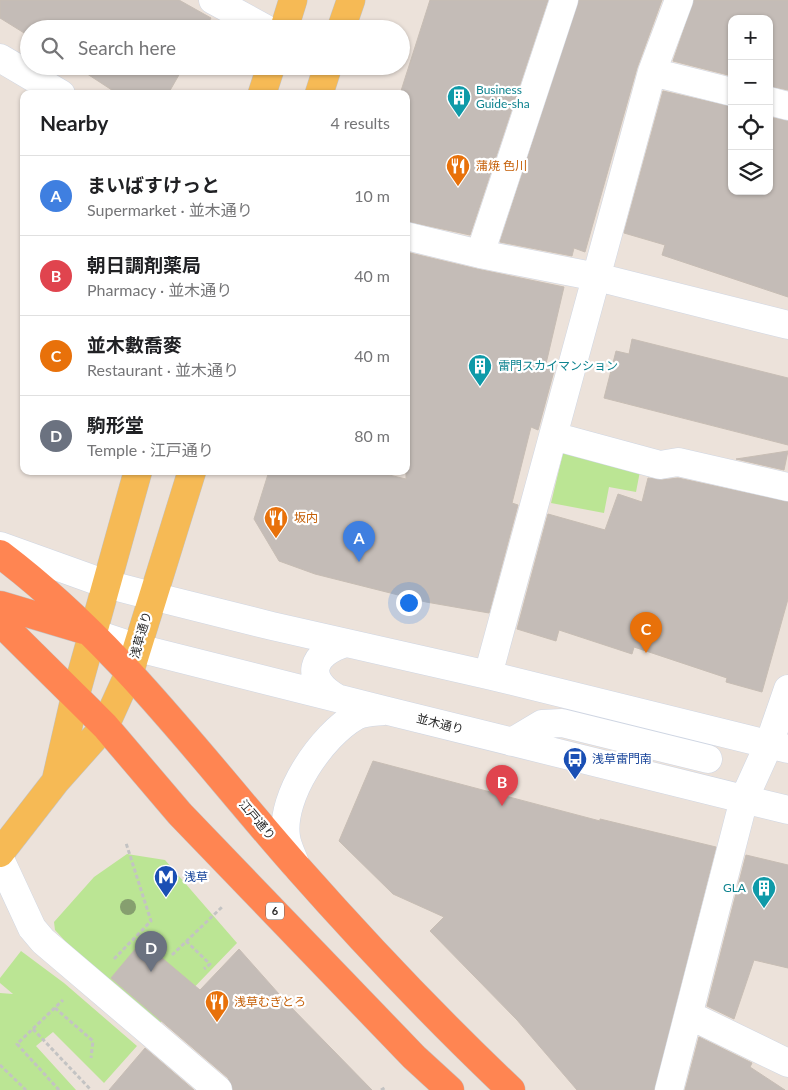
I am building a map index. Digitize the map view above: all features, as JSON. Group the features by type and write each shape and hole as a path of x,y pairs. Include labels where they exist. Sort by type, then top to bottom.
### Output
{"highway":[{"name":"江戸通り","path":"0,554 93,632 134,659 296,866 441,1023 511,1090"},
{"path":"0,605 93,632"},
{"name":"6","path":"0,622 105,726 180,814 414,1057 450,1090"}],"main road":[{"path":"287,20 293,0"},
{"path":"344,20 351,0"},
{"path":"263,90 268,75"},
{"path":"320,90 325,75"},
{"name":"浅草通り","path":"56,781 75,697 137,475"},
{"name":"浅草通り","path":"5,838 105,726 134,659 191,475"}],"street":[{"path":"214,0 250,20"},
{"path":"480,254 564,0"},
{"path":"488,674 652,72 679,0"},
{"path":"0,58 20,70"},
{"path":"652,72 728,91"},
{"path":"29,75 54,90"},
{"path":"773,103 788,106"},
{"path":"410,237 480,254 597,277 788,325"},
{"path":"553,436 660,465 678,462 788,487"},
{"path":"0,546 106,584 152,596 346,643 488,674 779,747"},
{"path":"336,698 325,692 320,685 316,675 316,663 322,654 330,648 346,643"},
{"name":"並木通り","path":"134,659 336,698 788,810"},
{"path":"669,1090 690,1015 744,799 779,747 788,689"},
{"path":"296,866 286,836 288,809 314,756 322,744 339,727 358,715 384,710"},
{"path":"512,742 542,724 562,724 708,759"},
{"path":"0,859 32,928 42,941 218,1090"},
{"path":"690,1015 788,1063"}],"path":[{"path":"110,964 151,921 126,843"},
{"path":"172,955 222,907"},
{"path":"186,941 210,964 204,969"},
{"path":"59,1090 17,1044 68,994"},
{"path":"55,1008 93,1041 91,1058"},
{"path":"33,1029 91,1090"},
{"path":"0,1065 26,1090"},
{"path":"381,1090 386,1086"}],"green space":[{"path":"565,445 641,466 636,492 609,487 604,513 551,503"},
{"path":"127,854 165,860 237,943 155,1028 89,967 55,930 54,922 94,877"},
{"path":"21,951 64,983 137,1046 104,1083 53,1032 36,1046 76,1090 0,1090 0,993 13,994 0,983 0,978"}],"building":[{"path":"0,0 179,0 211,18 210,20 20,20 20,30 0,18"},
{"path":"430,0 548,0 470,235 410,222 410,90 401,90 406,75 410,75 410,63"},
{"path":"579,0 662,0 637,68 585,252 574,248 572,256 500,242"},
{"path":"694,0 788,0 788,90 773,87 773,15 728,15 728,75 673,61"},
{"path":"89,75 179,75 170,90 112,90"},
{"path":"663,91 728,106 728,195 773,195 773,118 788,121 788,297 662,255 665,245 624,233"},
{"path":"410,253 564,287 545,368 554,371 538,430 531,427 512,503 518,505 489,613 426,602 315,574 279,561 254,519 268,475 389,475 406,479 406,475 410,475"},
{"path":"632,339 788,378 788,445 604,398 616,351 629,354"},
{"path":"788,451 784,470 736,459"},
{"path":"648,478 662,480 678,478 788,502 788,599 762,692 726,682 727,678 634,647 632,654 559,630 556,641 517,629 548,514 605,530 618,494 642,502"},
{"path":"373,761 600,821 600,819 716,847 654,1090 577,1090 517,1020 430,931 444,917 393,894 339,841"},
{"name":"GLA","path":"746,855 788,865 788,968 754,960 734,1019 707,1006"},
{"path":"142,941 200,990 239,949 287,1003 372,1090 233,1090 228,1078 111,978"},
{"path":"699,1037 752,1063 750,1067 785,1090 685,1090"},
{"path":"145,1048 194,1090 109,1090"}],"place":[{"name":"Business Guide-sha","path":"459,118"},
{"name":"蒲焼 色川","path":"458,187"},
{"name":"雷門スカイマンション","path":"480,387"},
{"name":"坂内","path":"276,539"},
{"name":"まいばすけっと","path":"359,562"},
{"name":"並木數喬麥","path":"646,653"},
{"name":"浅草雷門南","path":"575,780"},
{"name":"朝日調剤薬局","path":"502,806"},
{"name":"浅草","path":"166,898"},
{"name":"GLA","path":"764,909"},
{"name":"駒形堂","path":"151,972"},
{"name":"浅草むぎとろ","path":"217,1023"}]}
